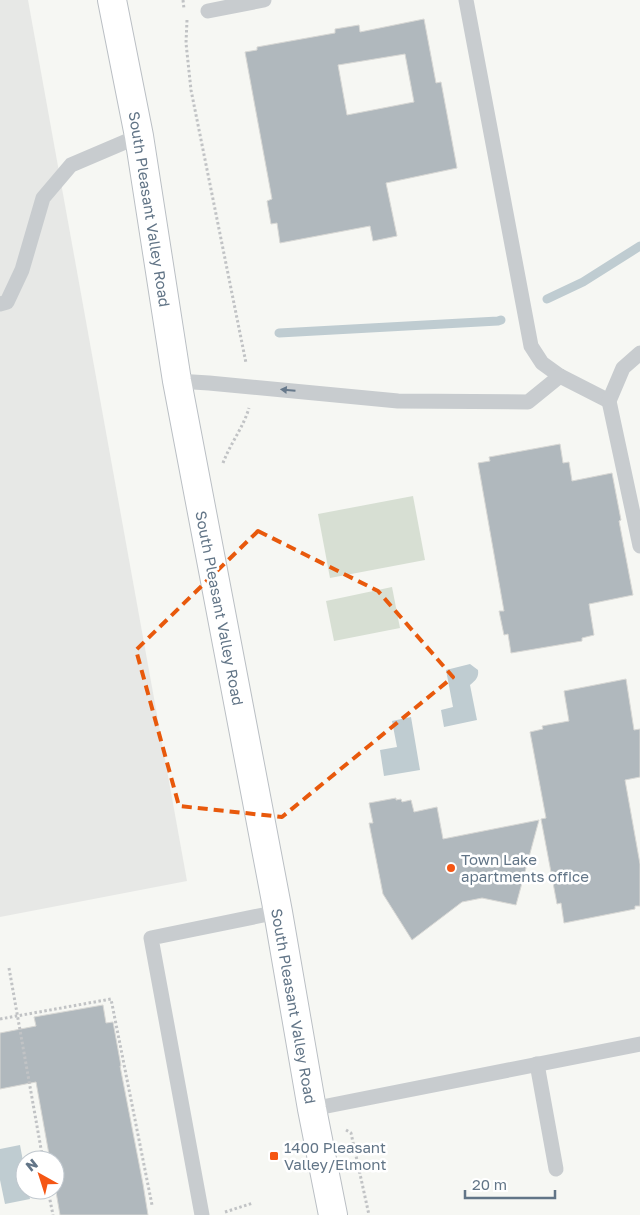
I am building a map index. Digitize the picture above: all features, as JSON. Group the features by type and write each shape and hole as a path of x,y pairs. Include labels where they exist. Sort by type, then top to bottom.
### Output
{"main road":[{"name":"South Pleasant Valley Road","path":"112,0 139,136 177,381 278,912 312,1109 333,1215"}],"lane":[{"path":"208,11 264,0"},
{"path":"466,0 531,346 542,364 560,376 609,401"},
{"path":"0,304 7,302 22,270 43,198 71,166 139,136"},
{"path":"640,353 623,368 609,401 640,546"},
{"path":"177,381 252,392 336,395 398,401 528,402 560,376"},
{"path":"202,1215 151,938 278,912"},
{"path":"312,1109 640,1044"},
{"path":"537,1064 556,1169"}],"path":[{"path":"183,0 191,90 252,392 246,419 227,452 220,470"},
{"path":"9,968 41,1150"},
{"path":"0,1019 111,999 152,1205"},
{"path":"50,1200 53,1215"}],"highlighted area":[{"path":"258,531 378,591 453,677 282,817 179,806 136,650"}],"shaded area":[{"path":"0,0 28,0 187,881 0,917"},
{"path":"413,496 425,560 330,578 318,514"},
{"path":"392,587 400,628 334,641 326,601"},
{"path":"470,664 478,670 477,678 470,685 477,720 444,727 441,710 453,707 446,670"},
{"path":"411,717 420,770 384,776 380,750 397,747 392,721"},
{"path":"20,1145 21,1150 15,1150 15,1200 25,1200 5,1204 0,1180 0,1149"}],"building":[{"path":"424,19 436,83 441,82 457,168 386,183 397,236 373,241 370,226 280,243 277,223 271,224 267,201 272,199 245,52 257,50 257,47 335,33 335,29 359,25 360,32","holes":["405,54 414,102 347,115 338,65"]},
{"path":"560,444 563,463 569,462 572,481 612,473 633,595 589,604 594,635 582,638 582,641 511,653 508,634 504,635 499,611 504,611 478,463 490,461 489,457"},
{"path":"626,679 634,730 640,729 640,777 625,780 640,864 640,906 635,906 635,909 564,923 561,903 557,904 541,819 546,818 530,732 543,729 542,726 569,721 564,691"},
{"name":"Town Lake apartments office","path":"396,798 396,800 401,799 402,802 411,800 414,812 437,807 443,839 539,820 516,905 482,898 462,902 412,940 383,894 369,823 373,823 369,803"},
{"path":"103,1005 106,1023 113,1022 148,1215 60,1215 57,1200 65,1200 65,1150 48,1150 36,1082 0,1089 0,1033 36,1026 34,1017"}],"waterway":[{"path":"547,299 583,282 640,246"},
{"path":"279,333 501,320"}],"place":[{"name":"Town Lake apartments office","path":"451,868"},
{"name":"1400 Pleasant Valley/Elmont","path":"274,1156"}]}
